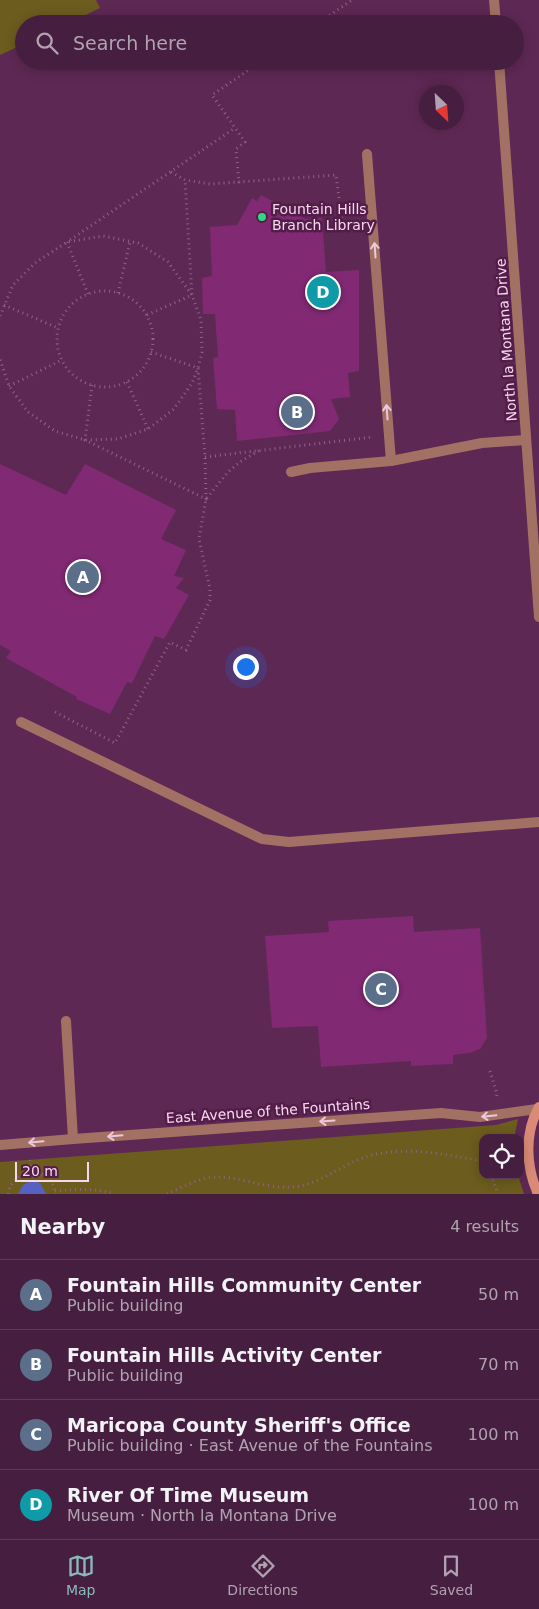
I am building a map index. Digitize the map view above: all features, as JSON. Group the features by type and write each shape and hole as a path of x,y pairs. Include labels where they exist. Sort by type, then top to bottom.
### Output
{"main road":[{"path":"538,1108 528,1139 529,1165 538,1194"}],"street":[{"path":"494,0 495,15"},
{"name":"North la Montana Drive","path":"500,70 539,616"},
{"path":"367,154 391,461"},
{"path":"291,472 310,468 391,461 482,443 526,440"},
{"path":"21,722 145,784 262,839 289,842 539,822"},
{"path":"66,1021 72,1140"},
{"name":"East Avenue of the Fountains","path":"0,1145 441,1113 480,1116 538,1108"}],"path":[{"path":"330,15 352,0"},
{"path":"239,183 236,148 245,142 212,95 249,70"},
{"path":"0,316 13,285 35,263 235,128"},
{"path":"171,172 185,180 210,184 336,175 342,221"},
{"path":"185,180 192,295"},
{"path":"68,242 103,236 138,243 168,262 192,295 201,320 202,352 198,368 192,383 174,409 148,429 118,439 85,440"},
{"path":"68,242 88,294"},
{"path":"118,293 130,242"},
{"path":"106,291 123,294 137,302 147,315 152,330 153,345 149,360 140,372 127,382 113,386 98,386 83,382 71,372 62,360 57,344 58,328 65,313 74,303 88,294 106,291"},
{"path":"147,315 192,295"},
{"path":"4,305 58,328"},
{"path":"151,352 198,368"},
{"path":"0,359 8,386 28,412 55,431 85,440 206,499"},
{"path":"8,386 62,360"},
{"path":"55,712 115,743 170,642 186,650 210,600 210,589 199,539 206,499 205,457 198,368"},
{"path":"127,382 148,429"},
{"path":"85,440 92,384"},
{"path":"205,457 377,437"},
{"path":"206,499 228,472 260,450"},
{"path":"167,1194 197,1181 212,1177 232,1178 280,1188 300,1186 318,1180 356,1161 400,1150 479,1160"},
{"path":"30,1160 31,1172"},
{"path":"8,1194 11,1184 16,1178 31,1172 40,1173 47,1177 52,1183 55,1192 82,1188 102,1190 115,1194"},
{"path":"492,1179 498,1194"}],"shaded area":[{"path":"0,0 96,0 100,8 86,15 15,15 15,48 0,55"},
{"path":"518,1119 515,1134 479,1134 479,1179 519,1179 524,1194 0,1194 0,1162 496,1125"}],"water":[{"path":"31,1181 40,1183 46,1194 18,1194 23,1185"}],"building":[{"path":"261,195 306,219 322,218 326,272 359,270 359,371 348,373 350,397 331,399 339,419 330,431 237,441 235,410 217,409 213,358 218,357 215,314 203,314 202,278 212,276 210,227 237,225 252,198 257,201"},
{"path":"0,464 66,495 85,464 176,510 161,539 186,550 174,576 184,578 176,588 189,595 164,639 155,636 132,683 127,682 110,714 76,699 77,697 6,658 11,651 0,645"},
{"path":"413,916 414,932 480,928 487,1038 480,1049 469,1053 453,1055 453,1064 411,1066 411,1061 321,1067 318,1026 272,1028 265,936 329,932 328,921"}],"place":[{"name":"Fountain Hills Branch Library","path":"262,217"},
{"name":"River Of Time Museum","path":"323,292"},
{"name":"Fountain Hills Activity Center","path":"297,412"},
{"name":"Fountain Hills Community Center","path":"83,577"},
{"name":"Maricopa County Sheriff's Office","path":"381,989"}]}
